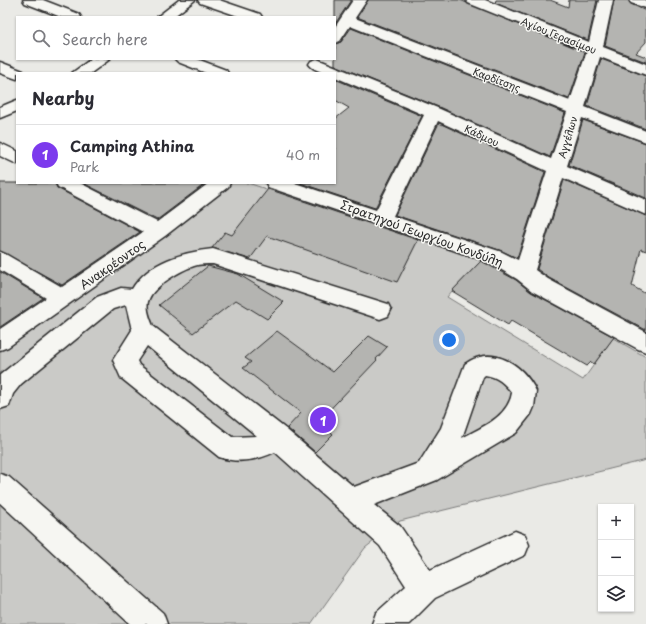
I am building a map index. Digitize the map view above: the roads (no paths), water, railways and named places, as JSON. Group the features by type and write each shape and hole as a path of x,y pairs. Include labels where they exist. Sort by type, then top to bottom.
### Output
{"street":[{"path":"30,0 71,16"},
{"path":"165,16 188,0"},
{"path":"205,0 252,16"},
{"path":"336,36 360,0"},
{"name":"Αγίου Γερασίμου","path":"473,0 488,3 646,70"},
{"name":"Αγγέλων","path":"524,272 595,49 606,0"},
{"path":"636,0 646,4"},
{"name":"Καρδίτσης","path":"347,20 646,137"},
{"path":"82,72 100,60"},
{"path":"186,60 217,72"},
{"name":"Κάδμου","path":"316,65 333,72"},
{"path":"0,67 16,74"},
{"name":"Κάδμου","path":"336,73 434,113 646,208"},
{"path":"0,114 16,106"},
{"path":"382,218 434,113"},
{"path":"0,149 16,157"},
{"path":"67,184 158,231"},
{"name":"Ανακρέοντος","path":"0,341 158,231 220,184"},
{"name":"Στρατηγού Γεωργίου Κονδύλη","path":"278,184 495,257 524,272 540,285 646,343"},
{"path":"380,310 214,256 194,258 173,266 146,286 138,298 136,309 144,331 278,438 390,536 425,588"},
{"path":"0,260 63,298"},
{"path":"0,399 2,390 13,377 105,303 121,296 138,298"},
{"path":"144,331 125,360 129,371 228,449 257,448 278,438"},
{"path":"351,502 428,472"},
{"path":"0,486 152,624"},
{"path":"387,624 425,588 516,545"}],"place":[{"name":"Camping Athina","path":"323,420"}]}
